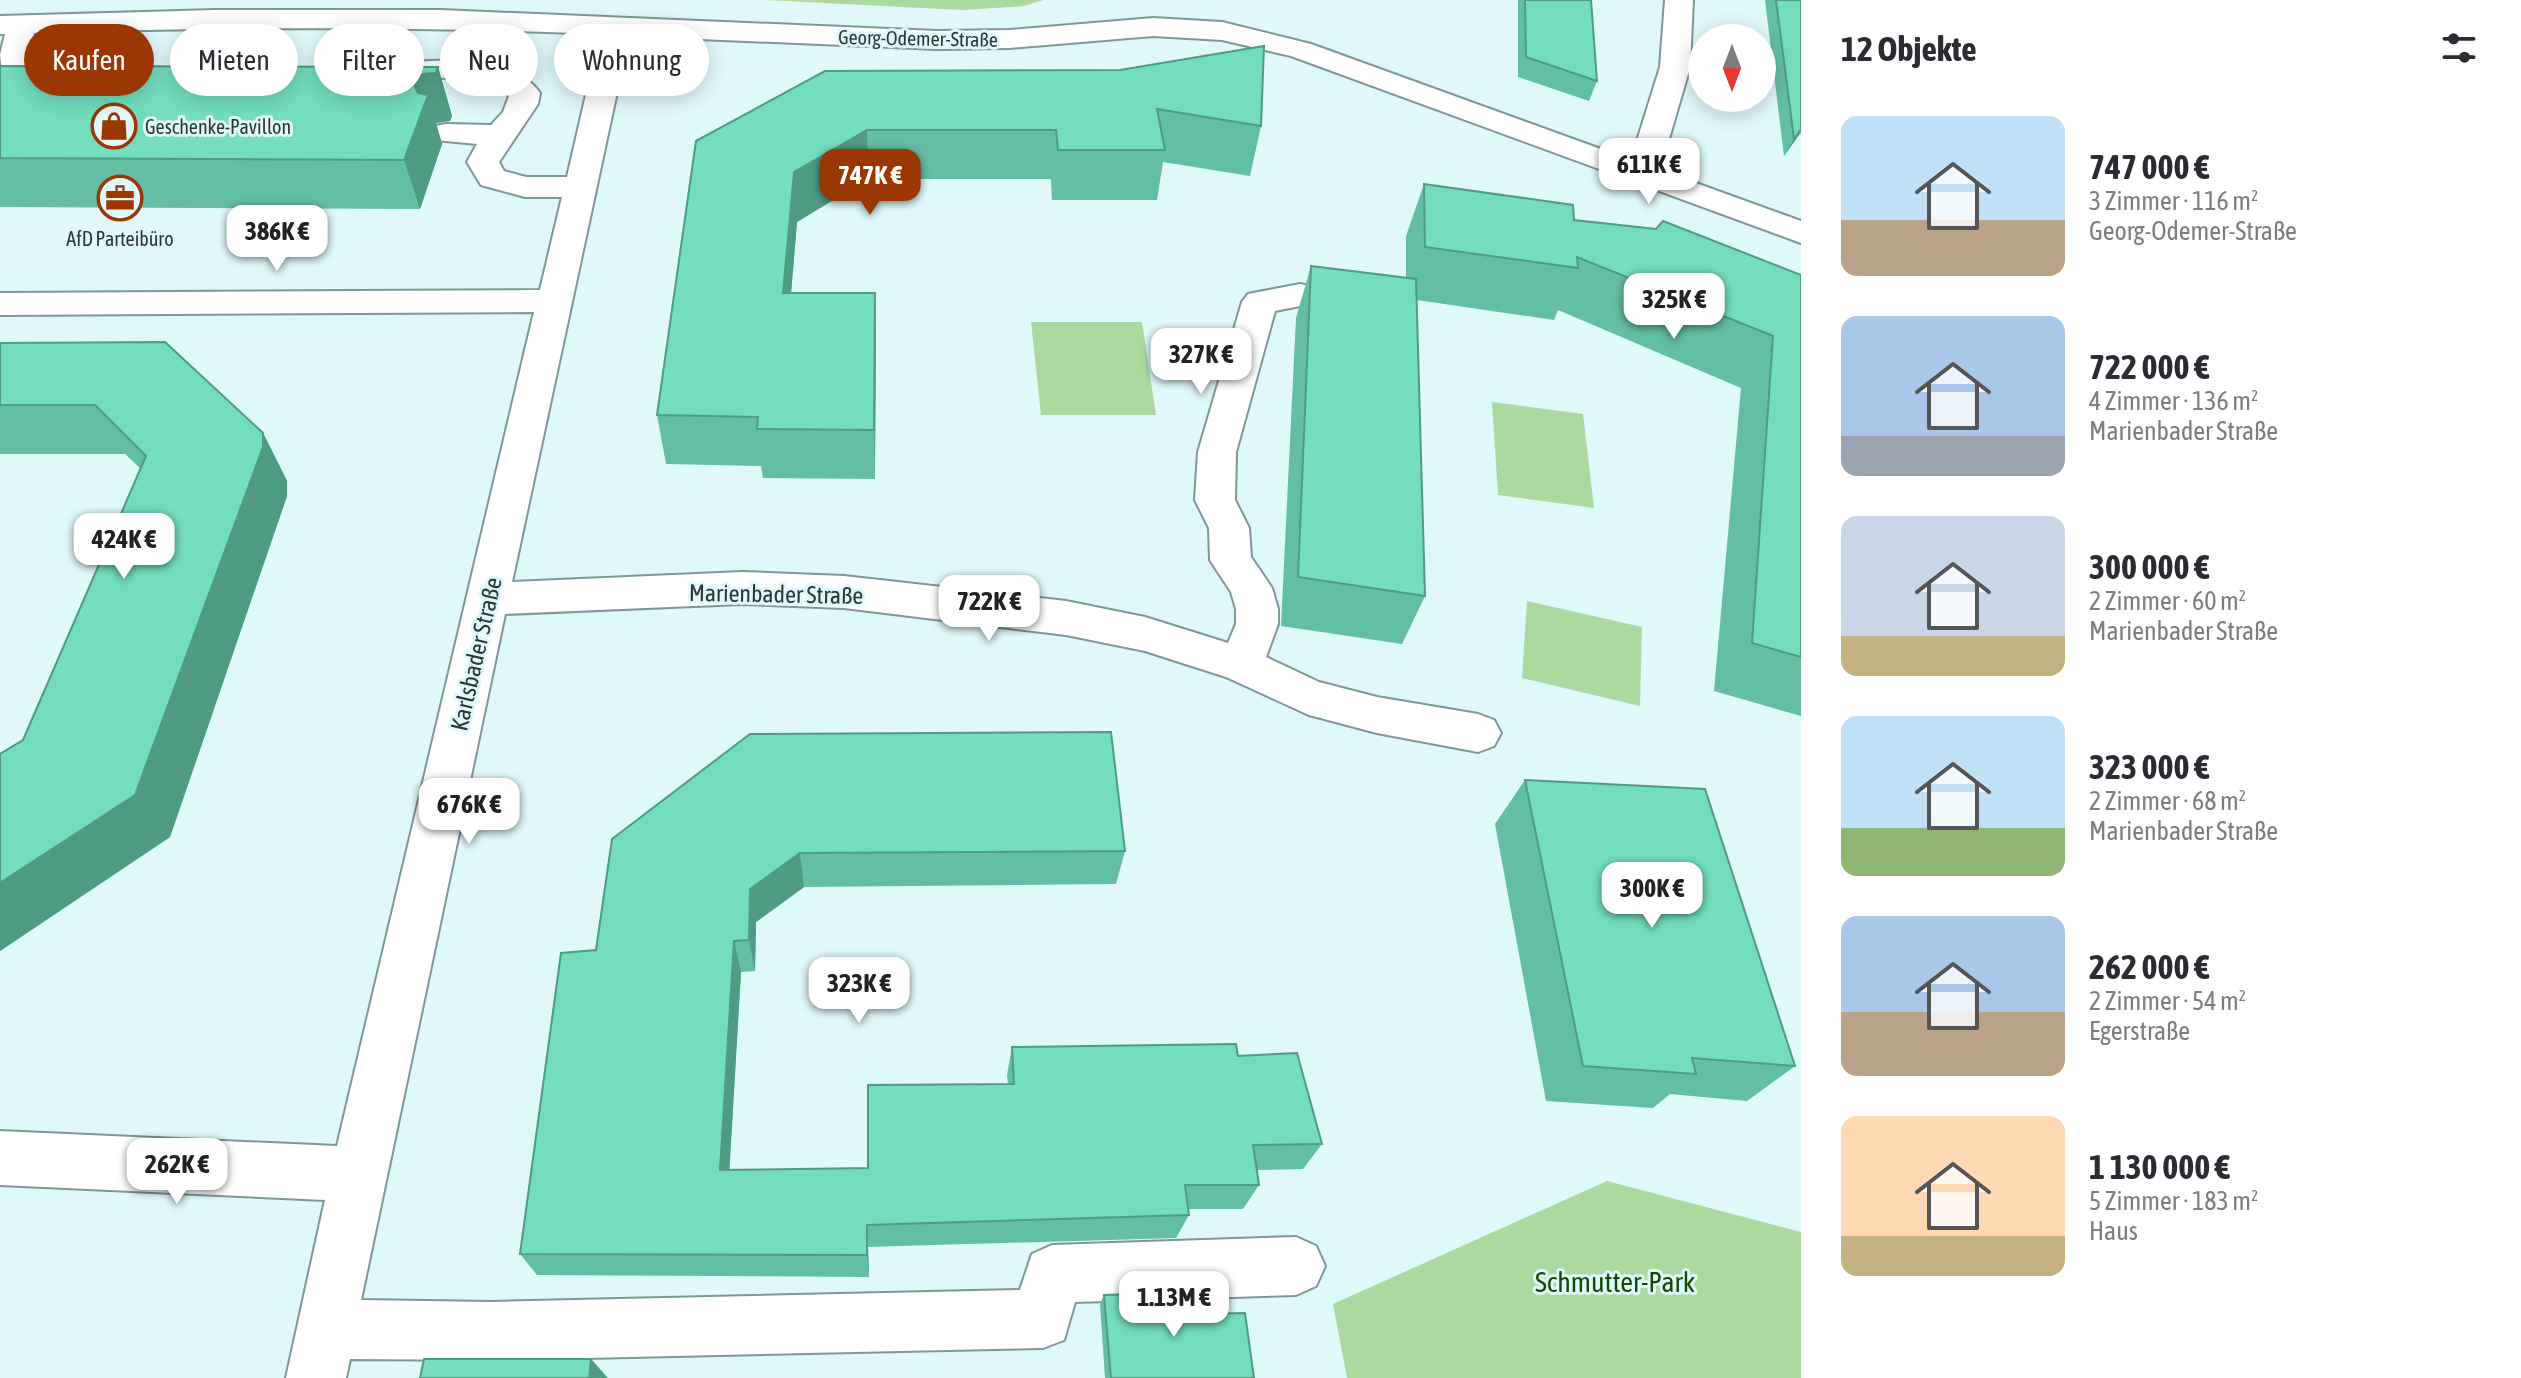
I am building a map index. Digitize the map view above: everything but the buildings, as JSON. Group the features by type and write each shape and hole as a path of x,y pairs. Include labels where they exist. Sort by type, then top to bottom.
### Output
{"street":[{"path":"1643,173 1675,67 1679,0"},
{"name":"Georg-Odemer-Straße","path":"10,25 322,17 580,24"},
{"path":"10,25 13,64 24,74"},
{"name":"Georg-Odemer-Straße","path":"709,29 937,40 1009,39 1153,27 1253,36 1301,50 1801,233"},
{"path":"1189,28 1220,59"},
{"path":"424,73 492,72 513,81 525,93 523,108 497,135 483,162 492,178 525,187 581,187"},
{"name":"Karlsbader Straße","path":"321,1354 358,1174 601,96"},
{"path":"446,133 497,135"},
{"path":"1241,665 1257,624 1257,609 1251,588 1231,560 1229,528 1215,500 1217,452 1260,302 1300,295 1378,311"},
{"path":"0,304 555,301"},
{"name":"Marienbader Straße","path":"488,599 742,588 844,592 1066,618 1116,627 1241,665 1309,697 1377,715 1478,733"},
{"path":"0,1158 358,1174"},
{"path":"321,1354 491,1331 1043,1319 1052,1274 1296,1266"}],"green space":[{"path":"766,0 1043,0 1024,6 962,10"},
{"path":"1031,322 1142,322 1156,415 1041,415"},
{"path":"1492,402 1583,414 1594,508 1498,495"},
{"path":"1527,601 1642,627 1640,706 1522,678"},
{"name":"Schmutter-Park","path":"1607,1181 1801,1232 1801,1378 1347,1378 1333,1304"}],"place":[{"name":"Geschenke-Pavillon","path":"114,126"},
{"name":"AfD Parteibüro","path":"120,198"}]}
